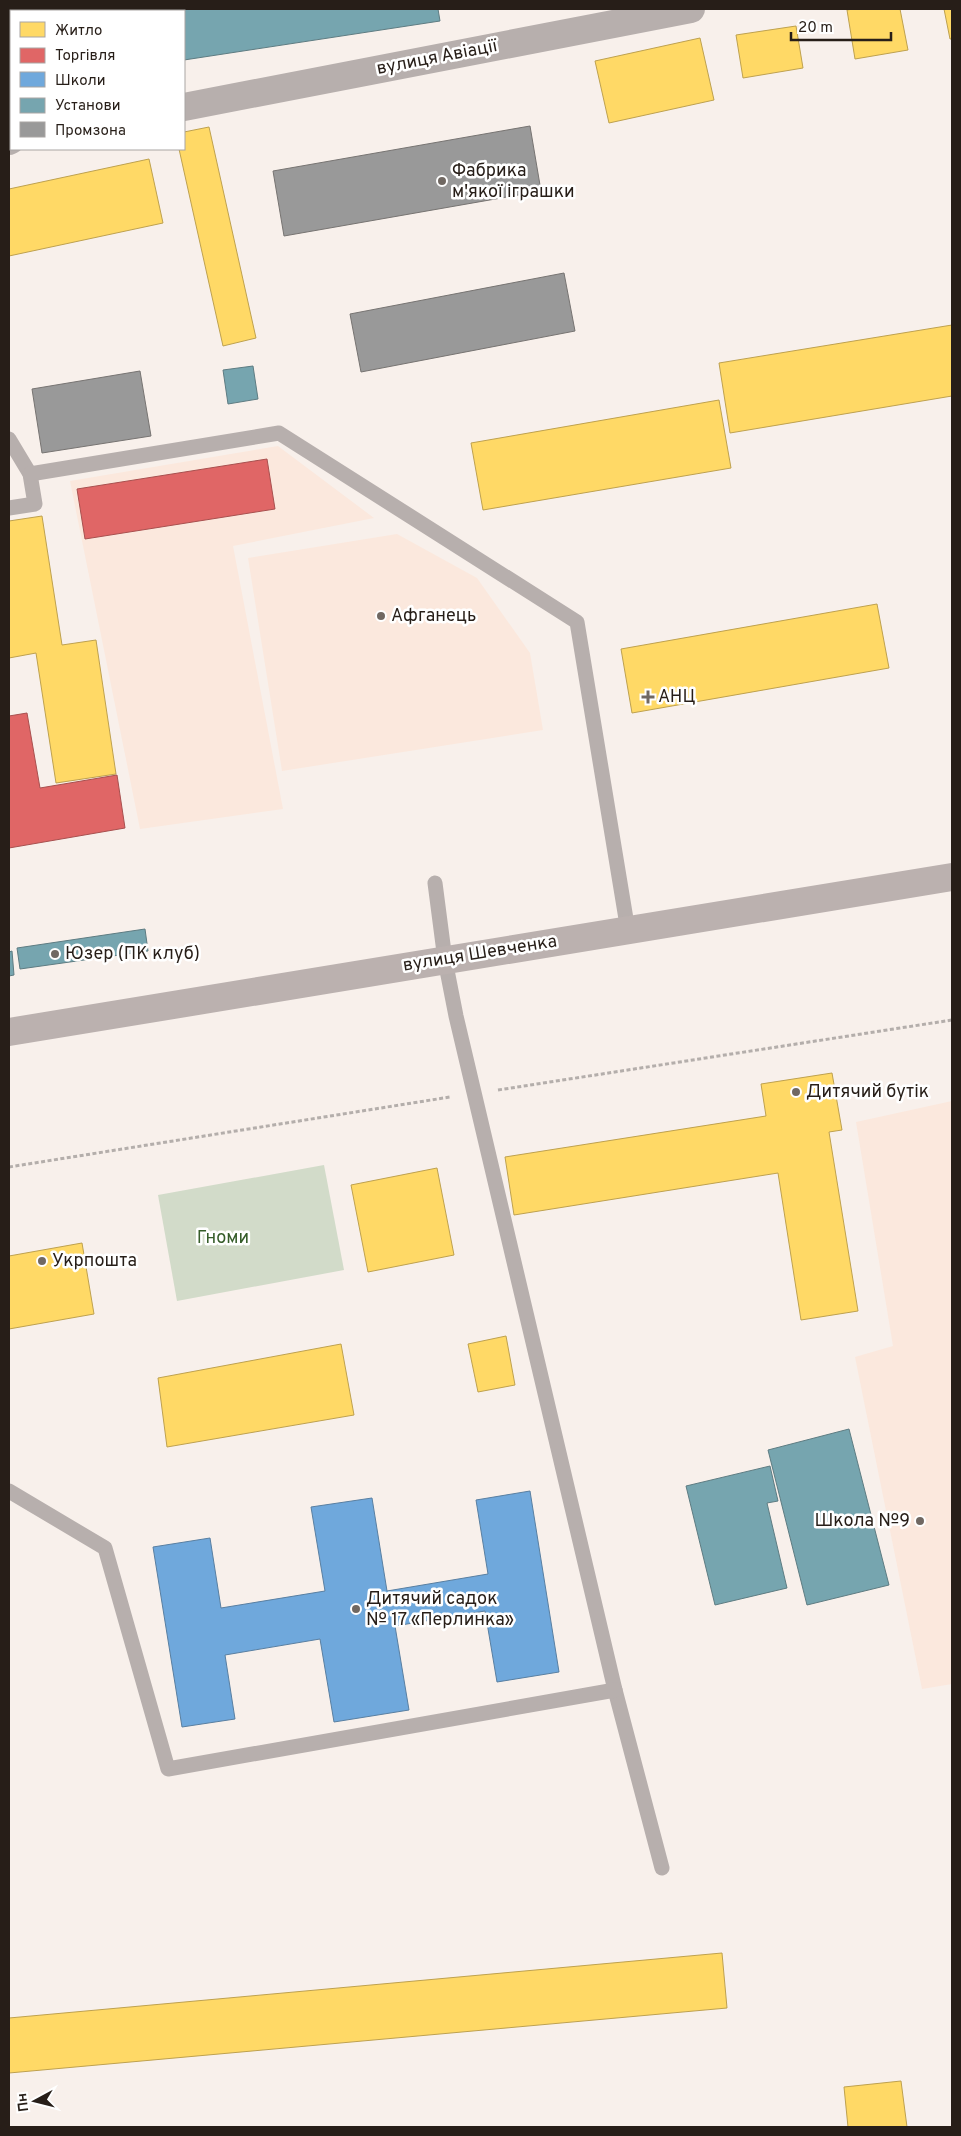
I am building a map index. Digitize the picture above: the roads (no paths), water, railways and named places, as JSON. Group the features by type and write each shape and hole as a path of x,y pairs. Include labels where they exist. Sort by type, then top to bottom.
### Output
{"main road":[{"name":"вулиця Шевченка","path":"9,1032 952,877"}],"street":[{"name":"вулиця Авіації","path":"185,107 691,9"}],"lane":[{"path":"30,474 279,433 577,622 628,931"},
{"path":"9,439 30,474 35,504 9,508"},
{"path":"435,883 445,960 456,1016 615,1690 662,1868"},
{"path":"9,1491 105,1548 168,1769 615,1690"}],"place":[{"name":"Фабрика м'якої іграшки","path":"442,181"},
{"name":"Афганець","path":"381,616"},
{"name":"АНЦ","path":"648,697"},
{"name":"Юзер (ПК клуб)","path":"55,954"},
{"name":"Дитячий бутік","path":"796,1092"},
{"name":"Укрпошта","path":"42,1261"},
{"name":"Школа №9","path":"920,1521"},
{"name":"Дитячий садок № 17 «Перлинка»","path":"356,1609"}],"park label":[{"name":"Гноми","path":"223,1238"}]}
